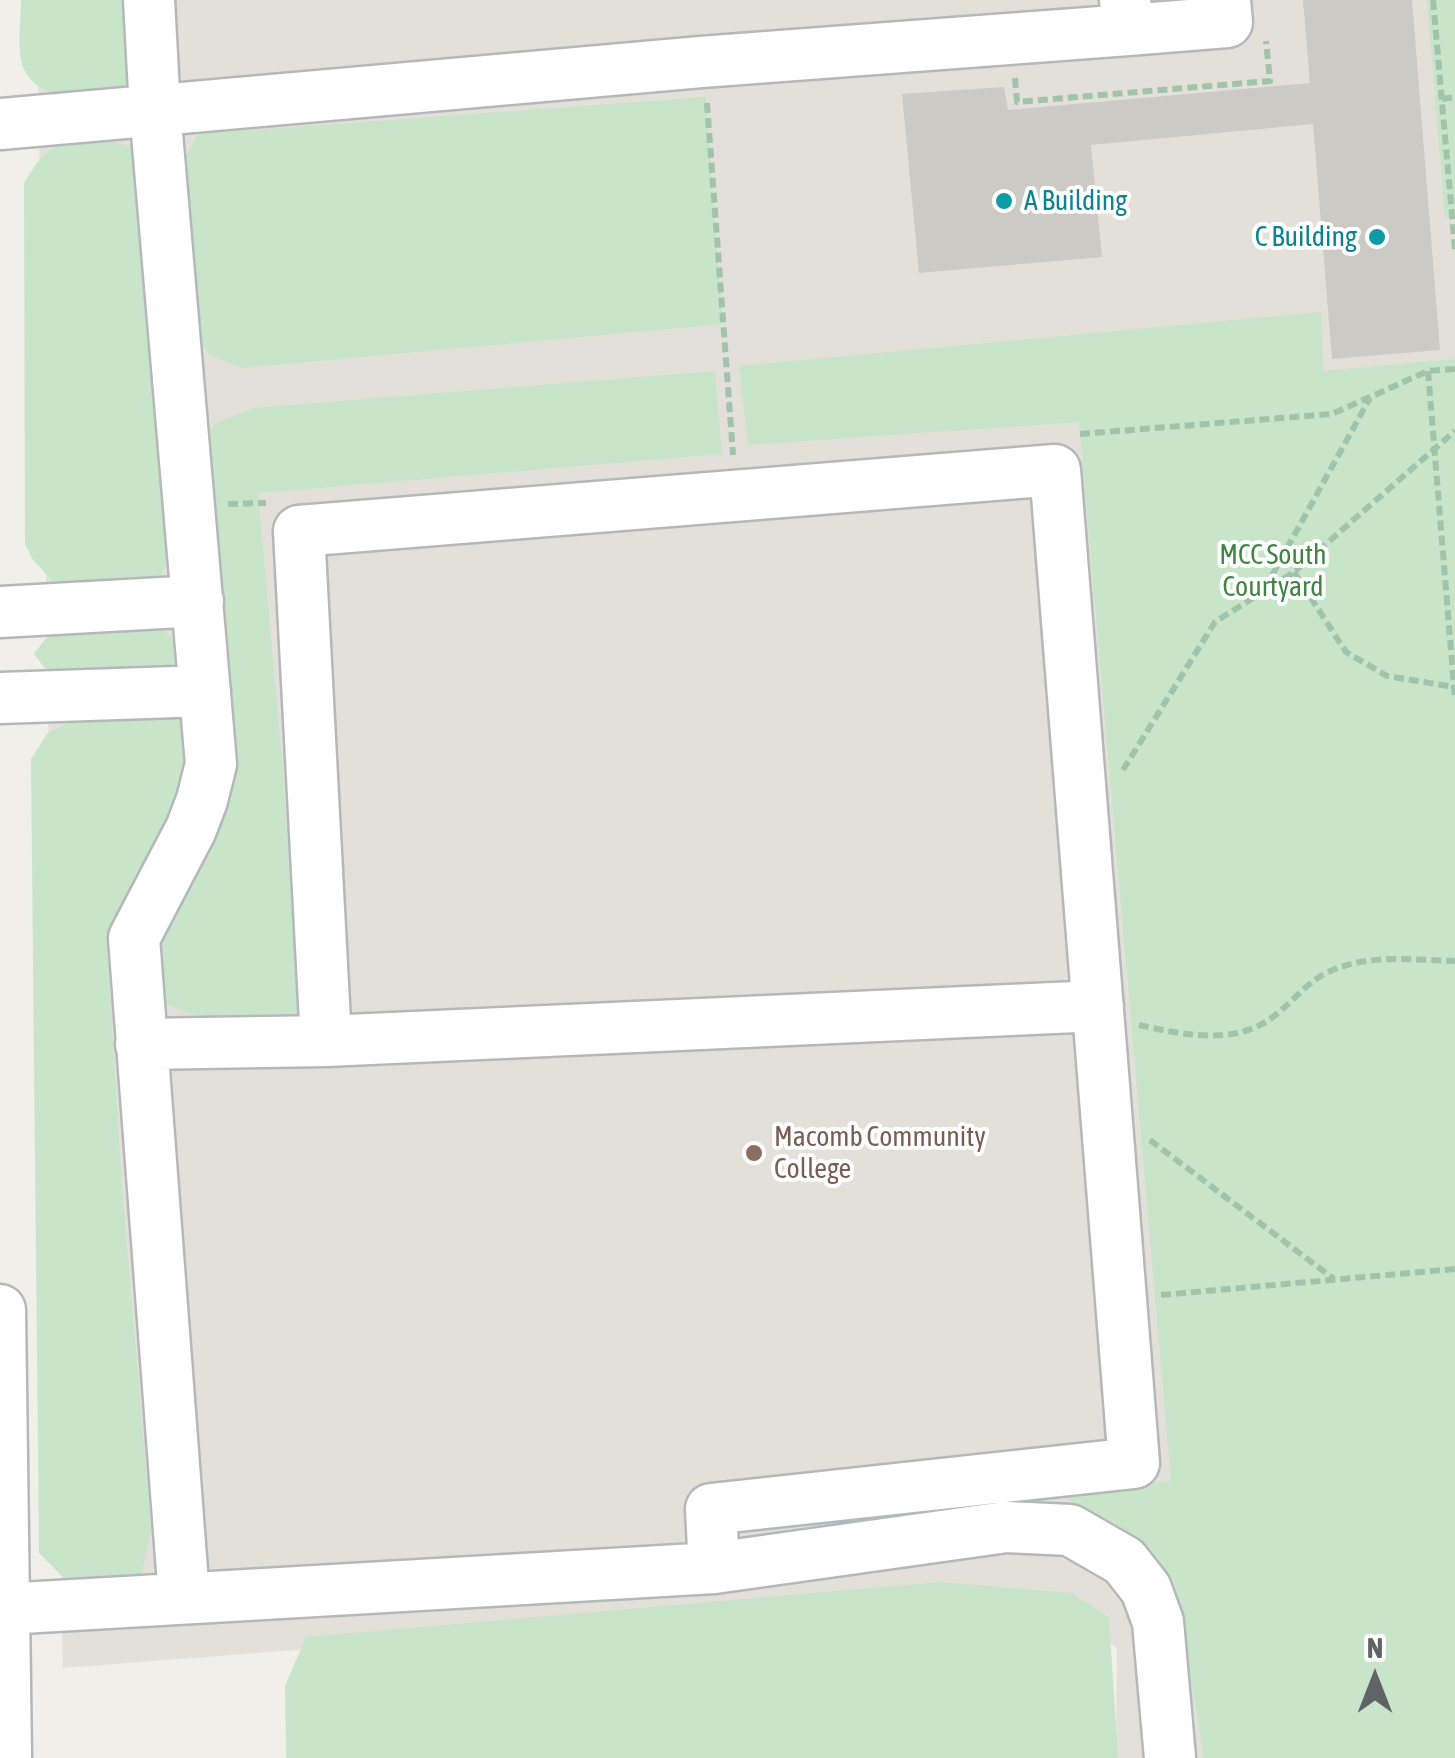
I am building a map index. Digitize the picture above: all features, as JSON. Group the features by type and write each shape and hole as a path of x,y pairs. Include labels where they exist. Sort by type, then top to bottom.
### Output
{"street":[{"path":"149,0 211,764 202,800 134,938 184,1597"},
{"path":"0,124 702,62 1126,15 1227,22 1226,0"},
{"path":"326,1041 300,531 1055,470 1115,1015 1134,1464 711,1509 714,1568"},
{"path":"0,612 198,601"},
{"path":"0,698 205,690"},
{"path":"141,1044 1115,1015"},
{"path":"0,1310 6,1758"},
{"path":"4,1609 714,1568 1006,1527 1070,1530 1124,1561 1146,1589 1158,1622 1170,1758"}],"path":[{"path":"1433,0 1455,249"},
{"path":"702,62 734,468"},
{"path":"1442,99 1455,97"},
{"path":"1428,371 1455,699"},
{"path":"1263,591 1371,396"},
{"path":"1122,772 1214,622 1294,572 1455,431"},
{"path":"1294,572 1346,652 1387,676 1454,687"},
{"path":"1115,1015 1180,1034 1230,1034 1265,1023 1324,974 1372,958 1455,961"},
{"path":"1141,1133 1334,1280"},
{"path":"1155,1296 1455,1269"}],"shaded area":[{"name":"Macomb Community College","path":"37,0 1455,0 1455,1758 1116,1758 1117,1648 1037,1593 63,1668"}],"green space":[{"path":"21,0 134,0 139,77 96,97 63,97 42,89 22,64"},
{"path":"1427,0 1455,0 1455,217 1445,218"},
{"path":"706,97 723,324 242,368 211,356 198,340 186,155 198,134"},
{"path":"92,134 130,147 145,177 173,549 157,584 59,588 33,560 25,544 24,184 51,150"},
{"name":"MCC South Courtyard","path":"1321,312 1323,371 1455,359 1455,1758 1204,1758 1174,1580 1115,1523 1057,1494 1171,1481 1079,422 748,445 739,366"},
{"path":"715,371 722,454 258,493 283,771 299,1024 194,1015 161,1002 151,961 232,752 229,677 205,439 214,424 253,408"},
{"path":"159,628 171,637 176,649 177,660 167,670 46,670 34,654 46,638 60,635"},
{"path":"116,694 168,709 184,722 189,762 179,801 126,907 108,958 122,1188 151,1529 141,1576 70,1584 39,1553 31,759 47,734"},
{"path":"940,1582 1072,1593 1109,1617 1118,1758 286,1758 285,1686 306,1637"}],"building":[{"path":"1303,0 1412,0 1440,350 1332,359 1313,124 1091,145 1102,257 919,273 902,94 1004,87 1008,110 1310,83"}],"place":[{"name":"A Building","path":"1004,201"},
{"name":"C Building","path":"1377,237"},
{"name":"Macomb Community College","path":"754,1153"}]}
